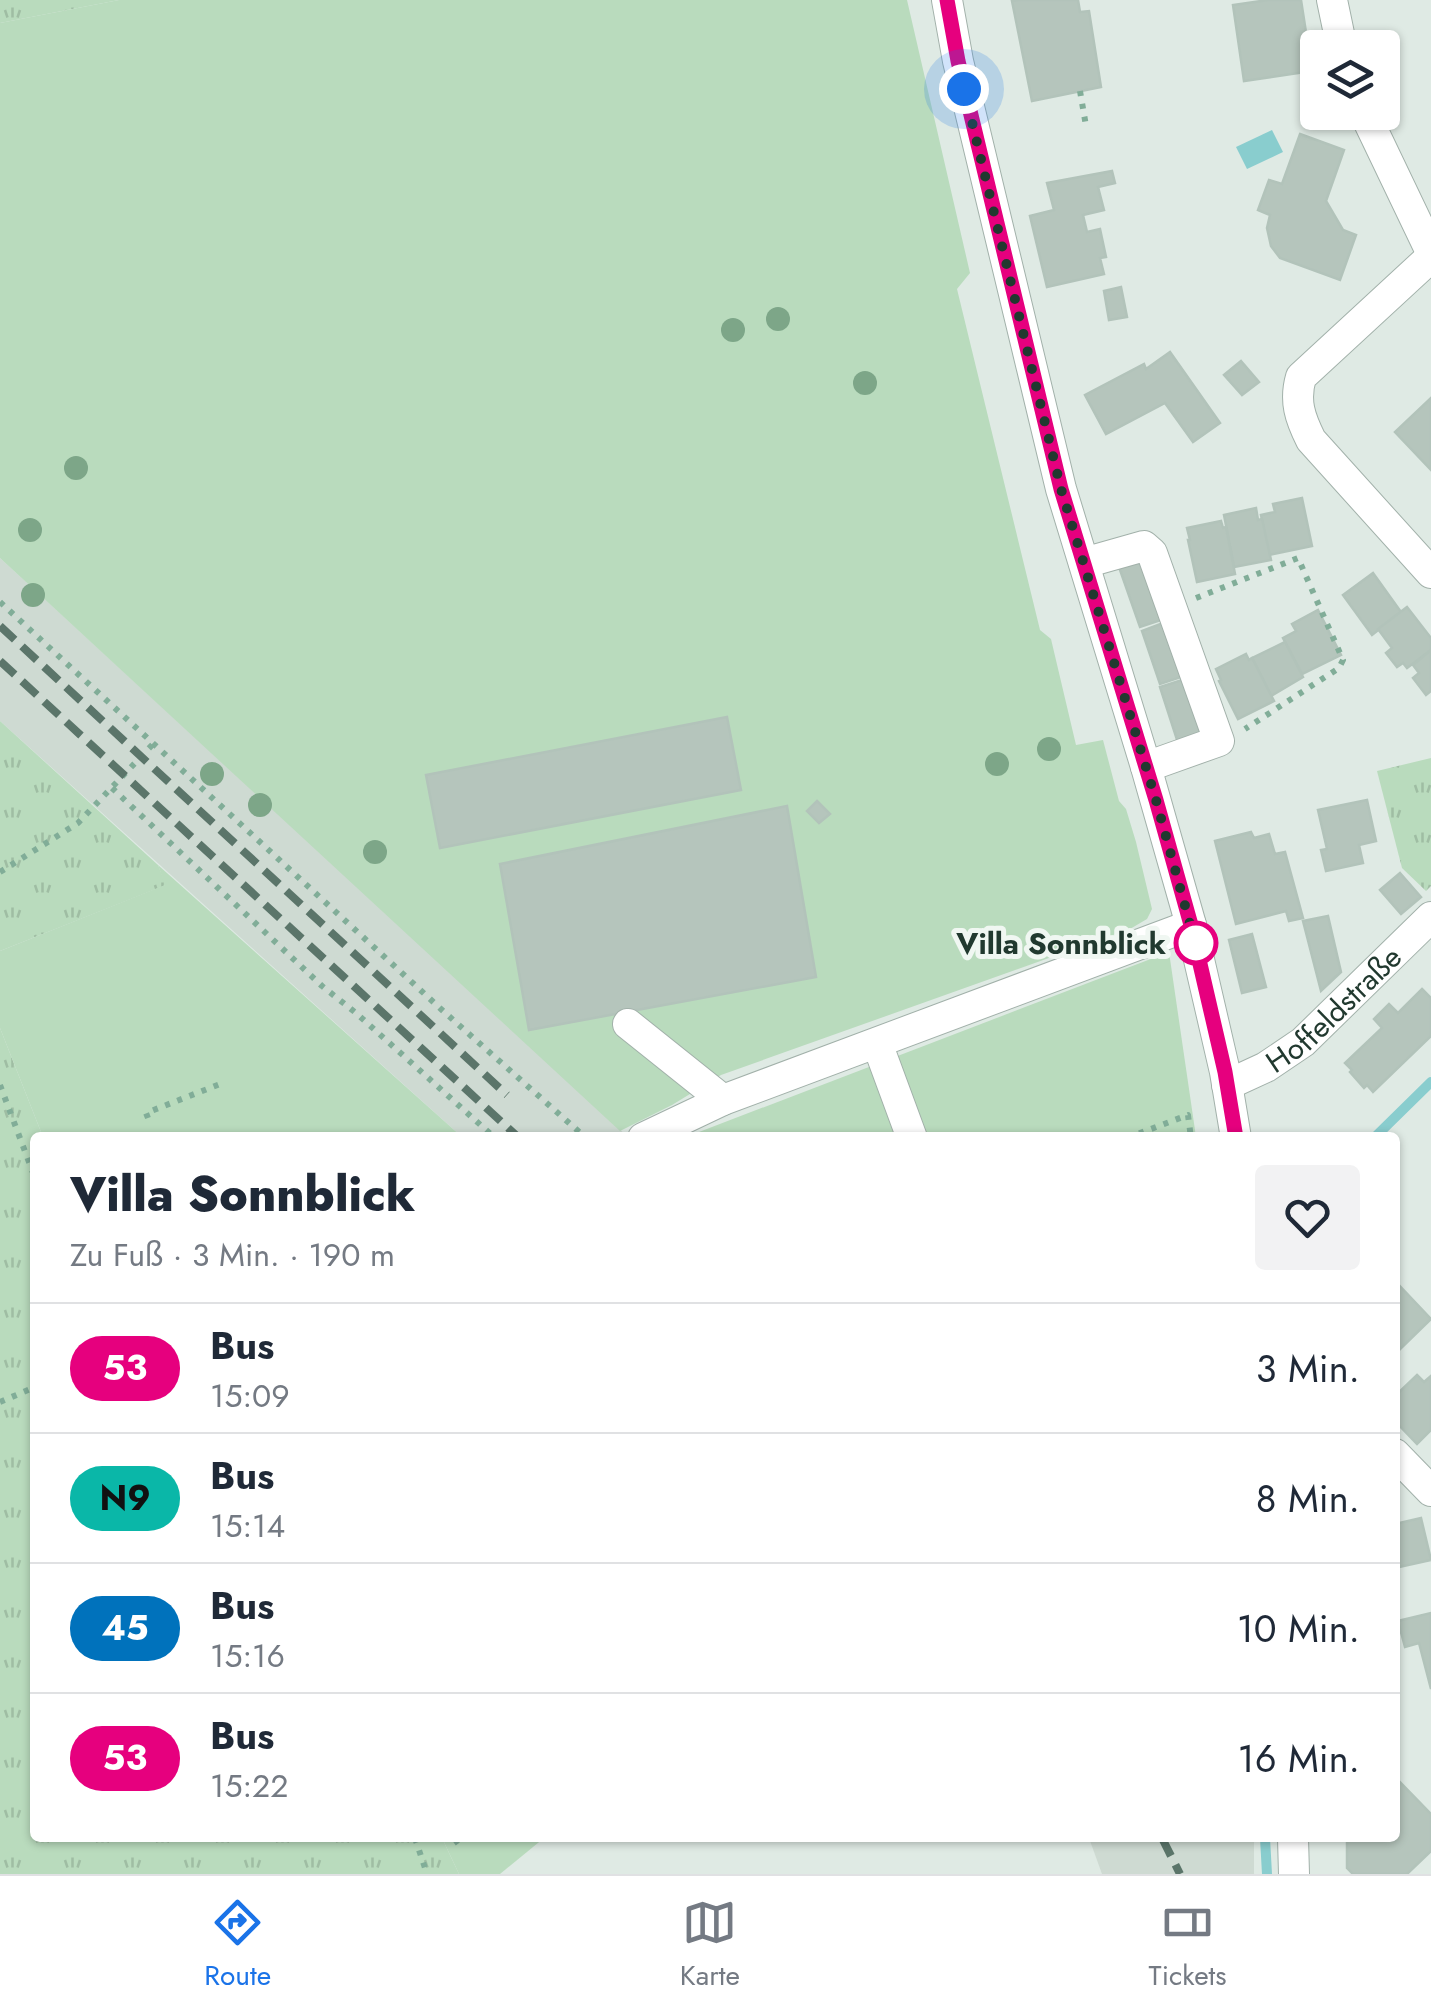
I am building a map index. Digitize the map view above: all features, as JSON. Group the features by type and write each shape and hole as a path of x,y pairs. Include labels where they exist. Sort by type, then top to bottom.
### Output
{"street":[{"path":"948,0 958,61 1061,489 1191,925 1235,1132"},
{"path":"1332,0 1338,30"},
{"path":"1372,130 1431,254 1301,377 1296,392 1299,416 1311,440 1431,573"},
{"path":"1084,563 1144,546 1152,553 1219,742 1146,767"},
{"name":"Hoffeldstraße","path":"1228,1085 1266,1067 1303,1042 1431,917"},
{"path":"656,1132 723,1100 1191,925"},
{"path":"628,1024 723,1100"},
{"path":"877,1043 910,1132"},
{"path":"1400,1459 1431,1491"},
{"path":"1293,1842 1294,1874"}],"path":[{"path":"1080,92 1086,126"},
{"path":"1172,608 1298,558 1343,660 1339,668 1219,742"},
{"path":"0,602 579,1132"},
{"path":"0,872 78,823 154,743"},
{"path":"112,788 322,986 489,1132"},
{"path":"148,1118 146,1113 220,1084"},
{"path":"0,1085 30,1166"},
{"path":"1143,1132 1188,1115 1190,1132"},
{"path":"23,1148 30,1145"},
{"path":"0,1402 30,1389"},
{"path":"416,1842 427,1874"}],"shaded area":[{"path":"0,558 623,1132 456,1132 0,721"},
{"path":"1090,1842 1254,1842 1254,1874 1102,1874"}],"green space":[{"path":"0,0 119,0 0,23"},
{"path":"119,0 907,0 970,273 957,289 1040,630 1051,639 1076,745 1103,740 1119,801 1126,809 1136,842 1152,909 1147,919 1130,929 721,1075 620,1131 0,558 0,23"},
{"path":"0,721 158,865 166,885 0,951"},
{"path":"1431,758 1431,886 1426,891 1402,868 1377,771"},
{"path":"158,865 456,1132 41,1132 0,1028 0,951 165,885"},
{"path":"1169,952 1195,1132 699,1132"},
{"path":"0,1028 41,1132 30,1132 30,1842 444,1842 459,1874 0,1874"},
{"path":"444,1842 539,1842 500,1874 459,1874"}],"water":[{"path":"1272,130 1283,152 1247,169 1236,147"}],"building":[{"path":"1078,0 1080,12 1089,11 1101,87 1032,101 1012,1"},
{"path":"1301,0 1306,30 1300,30 1300,73 1244,81 1233,5"},
{"path":"1300,134 1344,150 1326,201 1343,230 1356,235 1340,280 1280,258 1271,246 1267,228 1270,215 1258,210 1269,180 1282,184"},
{"path":"1112,171 1115,183 1098,187 1104,210 1083,215 1087,232 1100,229 1106,257 1100,258 1104,274 1047,287 1030,216 1054,210 1047,183"},
{"path":"1121,287 1127,317 1109,320 1104,291"},
{"path":"1170,352 1220,423 1193,442 1165,403 1106,434 1085,395 1144,364 1146,369"},
{"path":"1241,361 1259,382 1242,395 1224,375"},
{"path":"1431,398 1431,470 1395,432"},
{"path":"1302,498 1312,546 1269,555 1261,515 1275,512 1273,504"},
{"path":"1256,508 1271,560 1234,567 1224,515"},
{"path":"1221,521 1226,527 1235,574 1197,582 1187,528"},
{"path":"1143,559 1164,619 1140,627 1119,567"},
{"path":"1373,573 1401,612 1372,635 1343,595"},
{"path":"1407,607 1431,638 1431,650 1407,668 1403,663 1397,667 1386,653 1392,648 1378,629"},
{"path":"1318,610 1341,655 1302,674 1283,638 1296,631 1292,624"},
{"path":"1166,622 1184,676 1160,684 1142,631"},
{"path":"1285,642 1303,677 1271,696 1252,658"},
{"path":"1431,650 1431,691 1426,695 1413,678 1419,673 1413,665"},
{"path":"1246,654 1249,660 1252,658 1274,701 1238,719 1216,669"},
{"path":"1185,679 1204,738 1179,746 1160,687"},
{"path":"727,717 741,790 440,848 426,775"},
{"path":"1367,800 1376,841 1359,845 1363,863 1326,871 1321,850 1327,849 1318,810"},
{"path":"817,801 830,814 819,823 807,811"},
{"path":"787,806 816,977 529,1030 500,864"},
{"path":"1251,832 1254,838 1269,834 1275,854 1285,852 1303,918 1289,921 1286,911 1236,924 1215,841"},
{"path":"1400,873 1421,897 1401,914 1380,890"},
{"path":"1328,916 1341,972 1321,991 1303,921"},
{"path":"1252,934 1266,987 1242,993 1229,940"},
{"path":"1422,989 1431,998 1431,1036 1373,1092 1367,1085 1364,1088 1345,1063 1382,1028 1374,1019 1389,1004 1398,1013"},
{"path":"1400,1286 1431,1319 1400,1349"},
{"path":"1417,1375 1424,1382 1431,1376 1431,1430 1417,1444 1400,1426 1400,1391"},
{"path":"1421,1518 1431,1560 1400,1567 1400,1523"},
{"path":"1431,1613 1431,1689 1419,1643 1405,1647 1400,1621"},
{"path":"1400,1782 1431,1814 1431,1851 1407,1874 1353,1874 1347,1868 1347,1842 1400,1842"}],"waterway":[{"path":"1380,1132 1431,1082"},
{"path":"1265,1842 1267,1874"}],"railway":[{"path":"0,626 507,1095"},
{"path":"0,661 512,1132"},
{"path":"1164,1842 1180,1874"}],"bus line":[{"name":"53","path":"947,0 958,61 1061,489 1184,898 1225,1072 1235,1132"}],"place":[{"name":"Villa Sonnblick","path":"1196,943"}],"route":[{"path":"964,89 1061,489 1175,864 1198,953 1196,943"}]}
